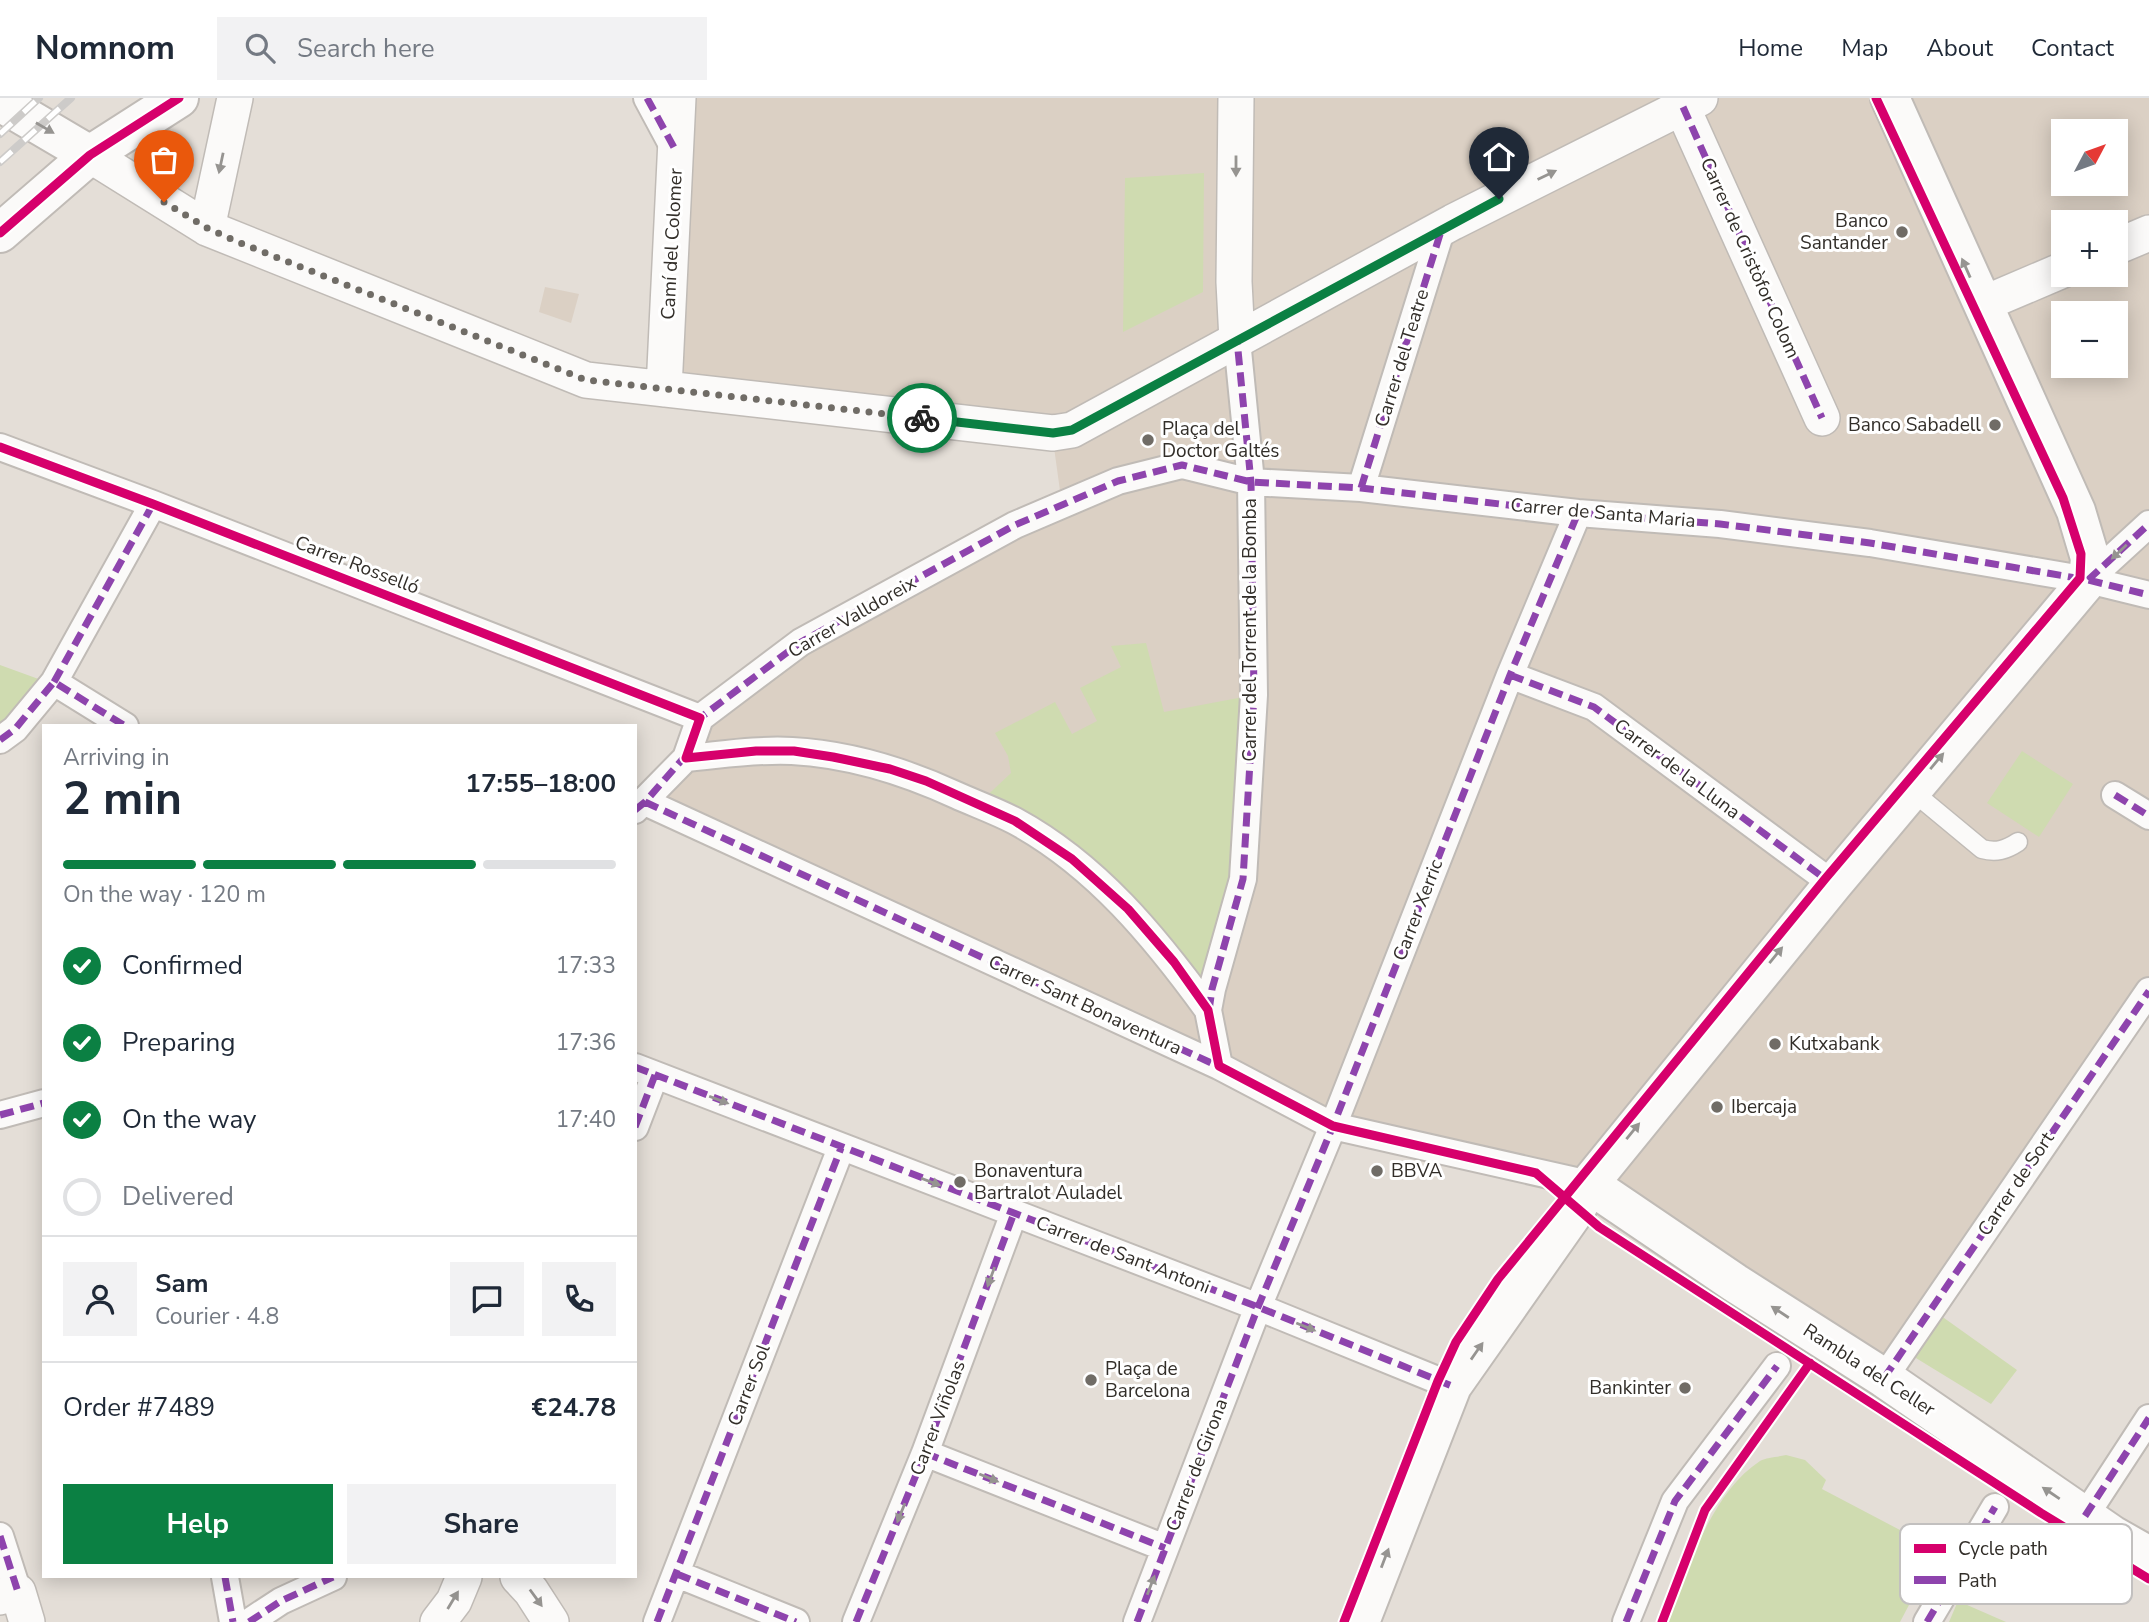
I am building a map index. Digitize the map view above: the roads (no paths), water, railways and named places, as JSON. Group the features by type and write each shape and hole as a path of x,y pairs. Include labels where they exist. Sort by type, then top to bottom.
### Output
{"street":[{"path":"207,228 236,98"},
{"path":"647,98 677,153"},
{"name":"Camí del Colomer","path":"664,389 678,98"},
{"path":"1236,98 1234,282 1237,340"},
{"path":"1890,98 2076,511 2090,558 2088,580"},
{"path":"0,233 90,155 166,101"},
{"path":"0,102 207,228 586,380 1053,433 1072,430 1442,228 1687,101"},
{"name":"Carrer de Cristòfor Colom","path":"1687,101 1822,418"},
{"name":"Carrer del Teatre","path":"1361,488 1442,228"},
{"path":"2128,242 2149,233"},
{"path":"1983,304 2051,275"},
{"name":"Carrer del Torrent de la Bomba","path":"1219,1066 1208,1010 1243,879 1254,695 1251,482 1237,340"},
{"name":"Carrer Rosselló","path":"0,447 153,504 699,718"},
{"name":"Carrer de Santa Maria","path":"1118,481 1182,465 1251,482 1361,488 1578,513 1720,524 1870,543 2088,580 2149,595"},
{"name":"Carrer Valldoreix","path":"699,718 801,642 1016,525 1118,481"},
{"path":"0,740 15,729 54,682 153,504"},
{"name":"Carrer Xerric","path":"1258,1307 1333,1126 1510,675 1578,513"},
{"path":"1360,1622 1452,1386 1583,1196 1833,884 2088,580 2149,524"},
{"name":"Carrer de la Lluna","path":"1510,675 1594,707 1833,884"},
{"path":"54,682 122,724"},
{"path":"640,806 686,758 699,718"},
{"path":"686,758 768,751 794,751 833,757 890,769 926,781 1015,821 1072,859 1128,909 1174,962 1208,1010"},
{"path":"2115,795 2149,816"},
{"name":"Carrer Sant Bonaventura","path":"640,806 1219,1066 1333,1126 1536,1173 1583,1196"},
{"name":"Carrer de Sort","path":"1884,1378 2149,991"},
{"path":"637,1116 645,1071"},
{"name":"Carrer de Sant Antoni","path":"645,1071 1258,1307 1452,1386"},
{"path":"0,1115 42,1104"},
{"name":"Carrer Sol","path":"657,1622 841,1148"},
{"name":"Rambla del Celler","path":"1583,1196 1735,1283 1884,1378 2098,1524"},
{"name":"Carrer Viñolas","path":"856,1622 925,1453 1014,1213"},
{"name":"Carrer de Girona","path":"1137,1622 1258,1307"},
{"path":"1626,1622 1675,1501 1777,1366"},
{"path":"2085,1516 2149,1418"},
{"path":"925,1453 1165,1548"},
{"path":"1985,1524 1995,1507"},
{"path":"0,1536 15,1604"},
{"name":"Rambla del Celler","path":"2132,1545 2149,1556"},
{"path":"677,1574 796,1622"},
{"path":"225,1578 233,1622"},
{"path":"249,1622 281,1601 330,1578"},
{"path":"438,1622 454,1601 464,1578"},
{"path":"519,1578 551,1622"},
{"path":"1927,1622 1938,1604"}],"lane":[{"path":"1912,791 1982,849 1992,852 2018,842"}],"railway":[{"path":"0,134 39,98"},
{"path":"0,162 71,98"}],"place":[{"name":"Banco Santander","path":"1902,232"},
{"name":"Banco Sabadell","path":"1995,425"},
{"name":"Plaça del Doctor Galtés","path":"1148,440"},
{"name":"Kutxabank","path":"1775,1044"},
{"name":"Ibercaja","path":"1717,1107"},
{"name":"BBVA","path":"1377,1171"},
{"name":"Bonaventura Bartralot Auladel","path":"960,1182"},
{"name":"Plaça de Barcelona","path":"1091,1380"},
{"name":"Bankinter","path":"1685,1388"}]}
